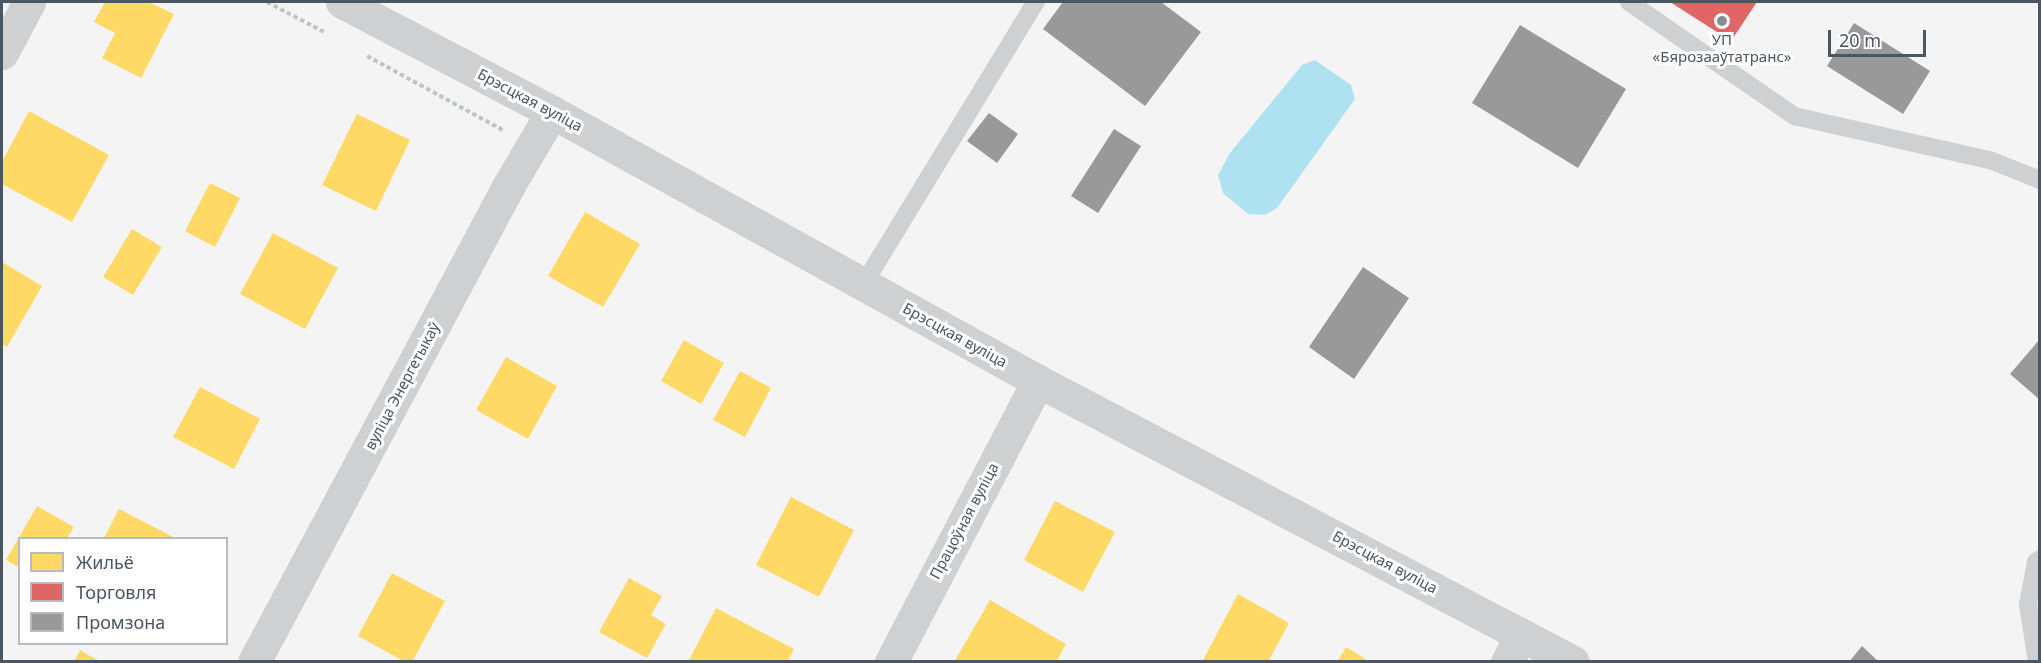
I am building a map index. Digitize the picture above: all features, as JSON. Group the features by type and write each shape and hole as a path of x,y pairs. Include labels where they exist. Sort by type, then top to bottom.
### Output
{"street":[{"path":"2,53 29,2"},
{"name":"Брэсцкая вуліца","path":"342,2 552,112 1514,648 1573,662"},
{"name":"вуліца Энергетыкаў","path":"254,662 552,112"},
{"name":"Працоўная вуліца","path":"891,662 1038,381"}],"lane":[{"path":"862,285 1036,2"},
{"path":"1629,2 1794,116 1990,160 2040,180"},
{"path":"2037,662 2028,605 2036,562 2040,559"}],"path":[{"path":"267,2 328,35"},
{"path":"359,51 532,146"}],"water":[{"path":"1315,60 1351,85 1355,99 1277,208 1265,215 1248,214 1223,193 1218,175 1230,153 1302,65"}],"building: Жильё":[{"path":"105,2 149,2 174,14 141,78 102,58 115,33 94,22"},
{"path":"29,111 109,155 72,222 2,184 2,162"},
{"path":"357,114 410,140 376,211 322,185"},
{"path":"210,183 240,198 215,247 185,231"},
{"path":"585,212 640,244 603,307 548,276"},
{"path":"132,229 162,247 133,295 103,277"},
{"path":"273,233 338,268 305,329 240,294"},
{"path":"2,262 42,286 7,347 2,344"},
{"path":"684,340 724,363 701,404 661,381"},
{"path":"506,357 557,386 528,439 476,410"},
{"path":"740,371 771,388 745,437 713,420"},
{"path":"200,387 260,419 234,469 173,437"},
{"path":"791,497 854,530 819,597 756,565"},
{"path":"1055,501 1115,532 1083,592 1024,560"},
{"path":"37,506 74,527 68,537 19,537"},
{"path":"119,509 173,537 105,537"},
{"path":"18,539 18,567 6,560"},
{"path":"392,573 445,601 412,662 405,662 358,636"},
{"path":"629,578 662,596 651,615 666,624 647,658 599,632"},
{"path":"1238,594 1289,623 1268,662 1202,662"},
{"path":"990,600 1066,644 1056,662 954,662"},
{"path":"716,608 794,649 787,662 688,662"},
{"path":"1346,647 1370,662 1337,662"},
{"path":"80,650 101,662 74,662"}],"building: Торговля":[{"name":"УП «Бярозааўтатранс»","path":"1670,2 1757,2 1731,41"}],"building: Промзона":[{"path":"1063,2 1161,2 1201,32 1145,106 1043,29"},
{"path":"1854,23 1930,71 1903,114 1827,66"},
{"path":"1520,25 1626,89 1578,168 1472,103"},
{"path":"989,113 1018,134 997,163 967,141"},
{"path":"1114,129 1141,146 1098,213 1071,196"},
{"path":"1363,267 1409,298 1354,379 1309,347"},
{"path":"2040,339 2040,400 2010,374"},
{"path":"1862,646 1879,662 1849,662"}],"place":[{"name":"УП «Бярозааўтатранс»","path":"1722,21"}]}
